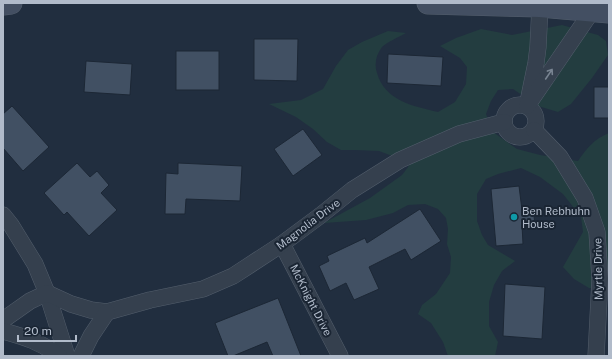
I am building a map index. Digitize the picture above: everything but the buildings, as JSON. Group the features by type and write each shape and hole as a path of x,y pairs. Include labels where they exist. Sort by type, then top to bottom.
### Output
{"street":[{"path":"3,4 11,3"},
{"path":"428,3 540,6 600,11"},
{"path":"527,106 538,48 540,6"},
{"path":"527,106 600,11"},
{"path":"516,105 527,106 535,114 536,126 534,130 523,137 510,134 504,122 504,117 507,111 516,105"},
{"name":"Magnolia Drive","path":"47,293 71,304 91,310 107,312 150,300 203,289 233,276 282,244 321,216 352,190 400,160 459,134 504,122"},
{"name":"Myrtle Drive","path":"534,130 560,157 585,198 597,232 605,280 596,356"},
{"path":"3,215 35,264 47,293 67,356"},
{"name":"McKnight Drive","path":"282,244 340,356"},
{"path":"3,320 30,301 47,293"},
{"path":"81,356 91,336 107,312"},
{"path":"3,331 41,344 59,356"}],"green space":[{"path":"562,25 598,35 606,41 608,55 571,104 558,112 538,106 513,89 498,90 491,101 486,114 493,132 517,149 540,155 578,161 591,144 609,133 609,291 589,288 574,279 563,267 583,232 581,217 563,194 540,177 521,168 498,174 486,179 477,194 477,221 482,235 488,245 515,261 502,271 494,285 489,302 489,326 498,342 495,356 448,356 443,342 431,323 418,314 422,305 436,294 450,273 451,257 447,244 448,229 446,218 438,209 425,204 408,205 393,213 366,220 324,223 370,198 402,175 411,163 379,151 341,150 327,142 313,129 296,117 269,104 301,100 323,89 336,66 348,50 362,42 388,31 406,33 384,45 378,53 376,66 381,82 386,90 401,101 438,112 455,102 466,84 467,67 460,58 440,46 456,38 481,29 512,35"}],"place":[{"name":"Ben Rebhuhn House","path":"514,217"}]}
